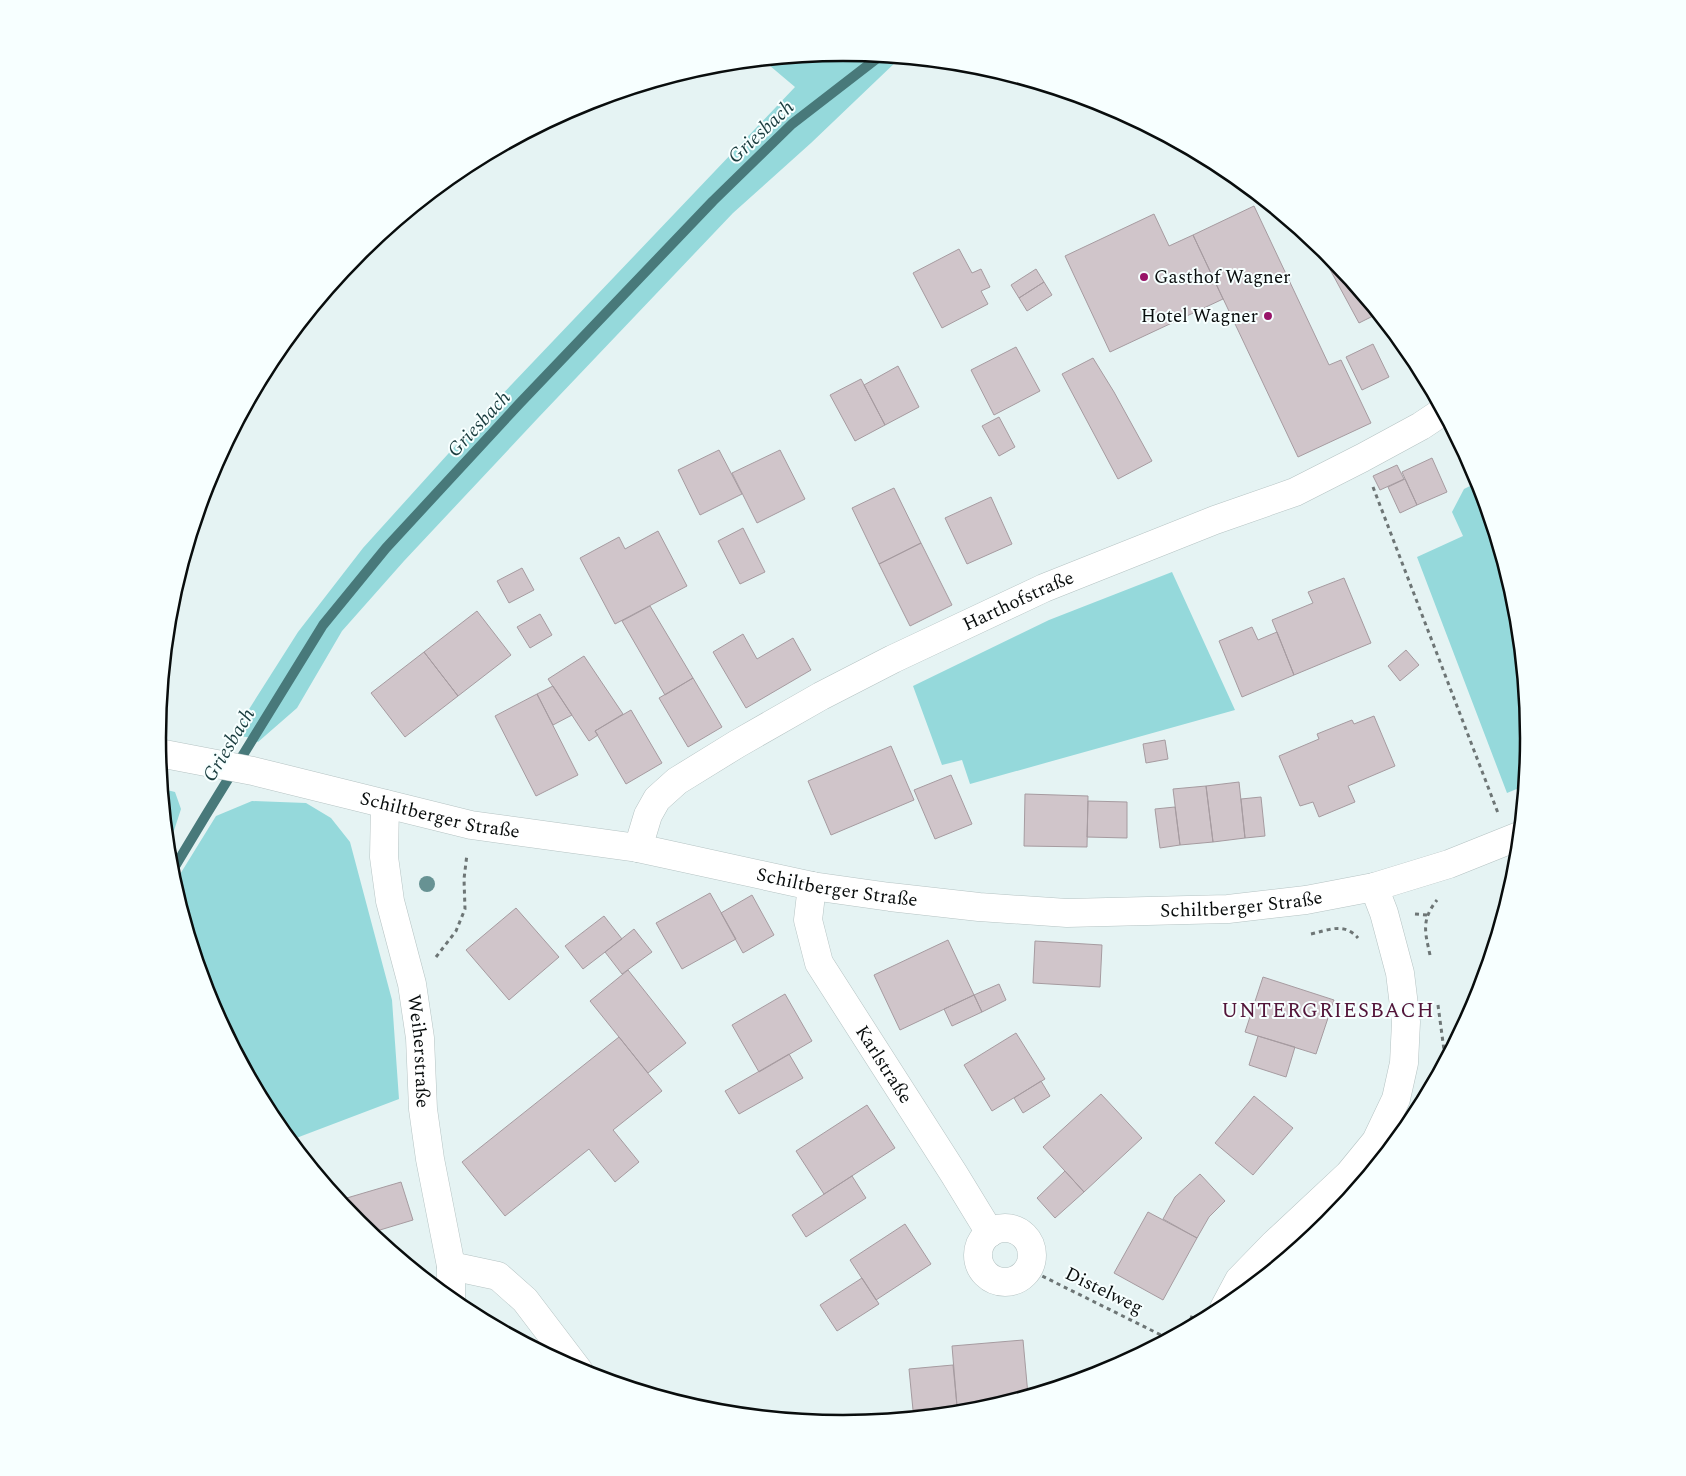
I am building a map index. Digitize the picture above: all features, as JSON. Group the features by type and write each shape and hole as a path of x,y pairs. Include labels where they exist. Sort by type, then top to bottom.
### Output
{"street":[{"name":"Harthofstraße","path":"638,848 648,815 657,798 677,781 821,696 893,659 1044,588 1216,520 1296,492 1421,426 1437,415"},
{"name":"Schiltberger Straße","path":"167,754 253,771 470,825 638,848 812,886 979,907 1067,913 1228,909 1306,900 1374,887 1449,864 1512,839"},
{"name":"Weiherstraße","path":"385,804 384,856 390,901 412,984 420,1038 423,1109 430,1158 451,1266 451,1289"},
{"name":"Karlstraße","path":"812,886 808,920 819,963 990,1233"},
{"path":"1233,1291 1239,1280 1273,1245 1350,1174 1376,1141 1396,1099 1404,1063 1406,1022 1400,972 1384,913 1374,887"},
{"path":"1007,1228 1016,1230 1024,1235 1032,1251 1028,1269 1016,1279 1008,1281 992,1278 985,1273 981,1266 978,1251 984,1238 998,1229 1007,1228"},
{"path":"451,1266 498,1276 525,1300 567,1355"}],"path":[{"path":"1362,458 1513,835"},
{"path":"412,984 435,959 456,931 464,909 464,879 470,825"},
{"path":"1430,959 1424,930 1427,915 1441,896"},
{"path":"1311,934 1338,928 1351,930 1358,938 1361,946"},
{"path":"1437,1002 1444,1049"},
{"name":"Distelweg","path":"1028,1269 1161,1335"},
{"path":"1191,1318 1194,1310"}],"shaded area":[{"path":"843,61 894,64 811,143 733,213 404,561 342,631 297,708 258,742 247,737 232,736 298,632 363,548 495,402 795,87 770,66"},
{"path":"1471,486 1484,520 1507,606 1514,650 1520,738 1518,782 1517,789 1507,793 1417,557 1463,536 1452,512 1464,489"},
{"path":"1172,572 1235,710 970,784 962,760 942,765 913,686 1049,620"},
{"path":"169,790 175,792 181,809 173,833"},
{"path":"252,801 306,803 331,818 350,842 392,1000 399,1099 297,1138 280,1114 236,1037 218,997 202,956 180,874 216,816"}],"building":[{"name":"Hotel Wagner","path":"1254,206 1329,365 1341,360 1371,423 1298,457 1193,235"},
{"name":"Gasthof Wagner","path":"1154,214 1169,246 1193,235 1223,299 1110,352 1065,256"},
{"path":"959,249 972,273 981,269 990,287 981,291 988,304 942,328 913,273"},
{"path":"1328,265 1372,316 1359,323"},
{"path":"1036,269 1044,282 1019,298 1011,285"},
{"path":"1044,282 1052,295 1027,311 1019,298"},
{"path":"1373,344 1389,377 1362,390 1346,357"},
{"path":"1016,347 1040,391 994,415 971,370"},
{"path":"1093,358 1152,461 1118,479 1062,374"},
{"path":"898,366 919,407 885,425 864,385"},
{"path":"861,379 885,425 855,441 830,395"},
{"path":"999,417 1015,447 999,456 982,426"},
{"path":"719,450 742,494 700,515 678,470"},
{"path":"780,450 805,499 757,523 732,473"},
{"path":"1432,458 1447,492 1417,505 1402,472"},
{"path":"1397,465 1404,479 1380,490 1373,476"},
{"path":"1405,479 1417,505 1400,513 1388,487"},
{"path":"894,488 921,543 879,564 852,508"},
{"path":"991,497 1012,544 967,564 945,518"},
{"path":"743,528 765,572 740,584 718,541"},
{"path":"658,531 687,586 615,624 580,558 619,537 625,549"},
{"path":"921,543 952,605 910,626 879,564"},
{"path":"522,568 534,590 509,603 497,581"},
{"path":"1344,578 1371,643 1294,675 1272,620 1313,603 1308,592"},
{"path":"650,606 693,678 665,695 622,621"},
{"path":"477,611 511,655 458,696 424,652"},
{"path":"540,614 552,635 530,648 517,627"},
{"path":"1252,627 1258,640 1277,632 1294,675 1242,697 1219,641"},
{"path":"743,634 757,659 793,638 811,670 746,708 713,652"},
{"path":"1406,650 1419,665 1400,681 1388,666"},
{"path":"424,652 458,696 405,737 371,693"},
{"path":"584,656 623,714 595,731 598,735 589,741 548,679"},
{"path":"693,678 722,727 688,747 659,698"},
{"path":"553,686 572,715 553,725 537,694"},
{"path":"537,694 578,775 536,796 495,716"},
{"path":"631,710 662,763 626,784 595,731"},
{"path":"1374,716 1395,766 1348,786 1355,802 1319,817 1313,802 1300,806 1279,756 1319,739 1317,734 1352,720 1354,724"},
{"path":"1165,740 1168,759 1146,763 1143,744"},
{"path":"891,746 914,800 831,835 808,781"},
{"path":"951,775 972,824 935,839 914,790"},
{"path":"1239,782 1245,838 1213,842 1206,786"},
{"path":"1206,786 1213,842 1180,845 1173,789"},
{"path":"1025,794 1088,796 1087,847 1024,846"},
{"path":"1261,797 1265,836 1245,838 1241,799"},
{"path":"1088,801 1127,802 1127,838 1087,837"},
{"path":"1175,807 1180,845 1160,848 1155,809"},
{"path":"710,893 736,939 682,969 656,923"},
{"path":"752,895 774,935 743,953 721,913"},
{"path":"516,908 559,957 509,1000 466,950"},
{"path":"604,916 622,939 583,969 565,946"},
{"path":"634,929 652,952 622,974 605,952"},
{"path":"948,940 974,995 900,1030 874,975"},
{"path":"1035,941 1102,945 1100,987 1033,983"},
{"path":"628,970 686,1043 648,1073 590,1001"},
{"path":"1263,977 1334,1000 1316,1054 1245,1032"},
{"path":"999,984 1006,1000 982,1012 974,995"},
{"path":"785,994 812,1041 759,1072 732,1025"},
{"path":"974,995 982,1012 952,1026 944,1009"},
{"path":"1016,1033 1045,1079 992,1111 964,1065"},
{"path":"1258,1036 1295,1047 1286,1077 1249,1065"},
{"path":"619,1037 662,1091 613,1130 639,1162 615,1182 589,1149 505,1216 462,1162"},
{"path":"789,1054 803,1078 739,1114 725,1091"},
{"path":"1041,1081 1050,1096 1023,1113 1014,1098"},
{"path":"1101,1094 1142,1138 1084,1192 1043,1147"},
{"path":"1254,1096 1293,1128 1253,1175 1215,1143"},
{"path":"867,1105 895,1148 824,1194 796,1151"},
{"path":"1065,1171 1084,1192 1055,1218 1037,1198"},
{"path":"1200,1174 1225,1201 1209,1217 1197,1238 1163,1219 1175,1197"},
{"path":"852,1176 866,1198 806,1237 792,1215"},
{"path":"401,1182 413,1220 379,1230 347,1198"},
{"path":"1148,1212 1197,1238 1163,1300 1114,1273"},
{"path":"905,1224 931,1264 876,1300 850,1260"},
{"path":"862,1278 879,1304 837,1331 820,1305"},
{"path":"1023,1340 1027,1389 957,1405 952,1346"},
{"path":"953,1365 957,1405 913,1410 909,1369"}],"waterway":[{"name":"Griesbach","path":"178,862 323,625 386,548 520,403 713,201 792,124 872,62"}],"place":[{"name":"Gasthof Wagner","path":"1144,277"},
{"name":"Hotel Wagner","path":"1268,316"}],"district":[{"name":"UNTERGRIESBACH","path":"1328,1011"}]}
